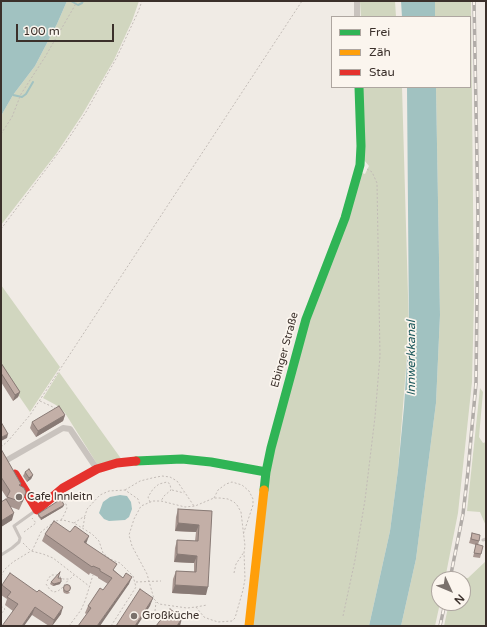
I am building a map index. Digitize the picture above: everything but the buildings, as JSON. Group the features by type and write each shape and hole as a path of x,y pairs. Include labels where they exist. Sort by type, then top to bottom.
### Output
{"street":[{"path":"357,1 357,16"},
{"name":"Ebinger Straße","path":"249,626 266,472 306,319 345,218 360,165 361,146 359,88"},
{"path":"7,460 63,428 70,429 97,469"},
{"path":"1,450 33,512 78,478 97,469 117,464 146,460 182,459 211,462 266,472"}],"lane":[{"path":"1,555 12,548 20,540 14,526 33,512"}],"path":[{"path":"1,134 12,117 21,94 46,57 77,1"},
{"path":"1,229 65,144 86,112 116,57 142,1"},
{"path":"1,447 8,442 39,401 302,1"},
{"path":"343,616 355,560 365,500 375,417 380,356 377,184 372,172 360,165"},
{"path":"39,401 51,405 57,409"},
{"path":"83,527 87,509 100,495 108,491 125,490 140,481 162,476 170,477 176,481 195,506"},
{"path":"150,502 148,497 153,489 159,484 167,482 170,484 171,490"},
{"path":"214,498 218,490 226,484 232,482 242,485 249,492 253,499 253,505 243,535"},
{"path":"125,490 138,499 141,506"},
{"path":"171,490 184,493"},
{"path":"161,502 164,496 171,490"},
{"path":"58,492 67,508 60,520"},
{"path":"155,611 156,602 151,590 150,581 129,540 134,519 141,506 150,502 161,502 172,503 185,508 195,506 214,498 228,499 237,505 241,512 245,546 244,590 235,618 232,621 218,622 209,619 204,617 196,607"},
{"path":"25,531 36,522 33,512"},
{"path":"74,523 85,516"},
{"path":"1,576 5,569 13,562 32,551 41,532 55,521 60,520 74,523 83,527 92,534 99,541 103,553 102,558"},
{"path":"20,540 32,551 53,558 89,586"},
{"path":"234,573 236,564 244,552"},
{"path":"103,553 110,559 120,563 133,576 136,587 111,626"},
{"path":"106,560 110,559"},
{"path":"47,581 51,575 55,574 63,579 70,579"},
{"path":"46,584 50,590 54,592 58,591 74,575"},
{"path":"69,626 81,610 93,575"},
{"path":"135,582 161,581"},
{"path":"156,602 187,608 207,605"},
{"path":"1,606 5,609 1,614"}],"green space":[{"path":"67,1 139,1 132,21 114,60 82,115 56,154 1,225 1,116 13,95 35,66"},
{"path":"360,1 395,1 396,16 361,16"},
{"path":"435,1 471,1 474,299 472,382 458,513 447,571 431,571 431,611 438,611 435,626 401,626 416,559 436,403 440,315 436,88 471,88 471,16 435,16"},
{"path":"362,88 402,88 409,330 398,470 390,531 369,626 252,626 268,476 308,320 362,173 365,174 369,166 364,160"},
{"path":"1,285 60,367 30,412 1,370"},
{"path":"59,372 122,460 99,467 65,413 56,405 43,398"},
{"path":"480,388 483,392 479,437 483,443 486,442 486,526 480,512 467,511"},
{"path":"486,561 486,626 444,626 447,611 471,611 471,575"}],"water":[{"path":"1,1 67,1 35,66 13,95 1,116"},
{"path":"401,1 435,1 435,16 402,16"},
{"name":"Innwerkkanal","path":"407,88 436,88 440,315 436,403 416,559 401,626 369,626 390,531 404,407 409,330"},
{"path":"120,495 127,496 131,502 132,509 129,517 125,520 109,521 104,519 99,513 103,502 110,497"}],"waterway":[{"path":"71,1 78,5 83,1"},
{"path":"13,95 22,97 26,94 33,82"}],"railway":[{"path":"452,571 463,514 476,383 478,216 474,1"},
{"path":"440,626 443,611"}],"traffic: fast":[{"path":"264,490 271,448 306,319 345,218 360,165 361,146 359,88"},
{"path":"136,461 182,459 211,462 266,472"}],"traffic: slow":[{"path":"249,626 264,490"}],"traffic: jam":[{"path":"15,474 37,510 63,488 97,469 117,463 136,461"}],"place":[{"name":"Cafe Innleitn","path":"19,497"},
{"name":"Großküche","path":"134,616"}]}
